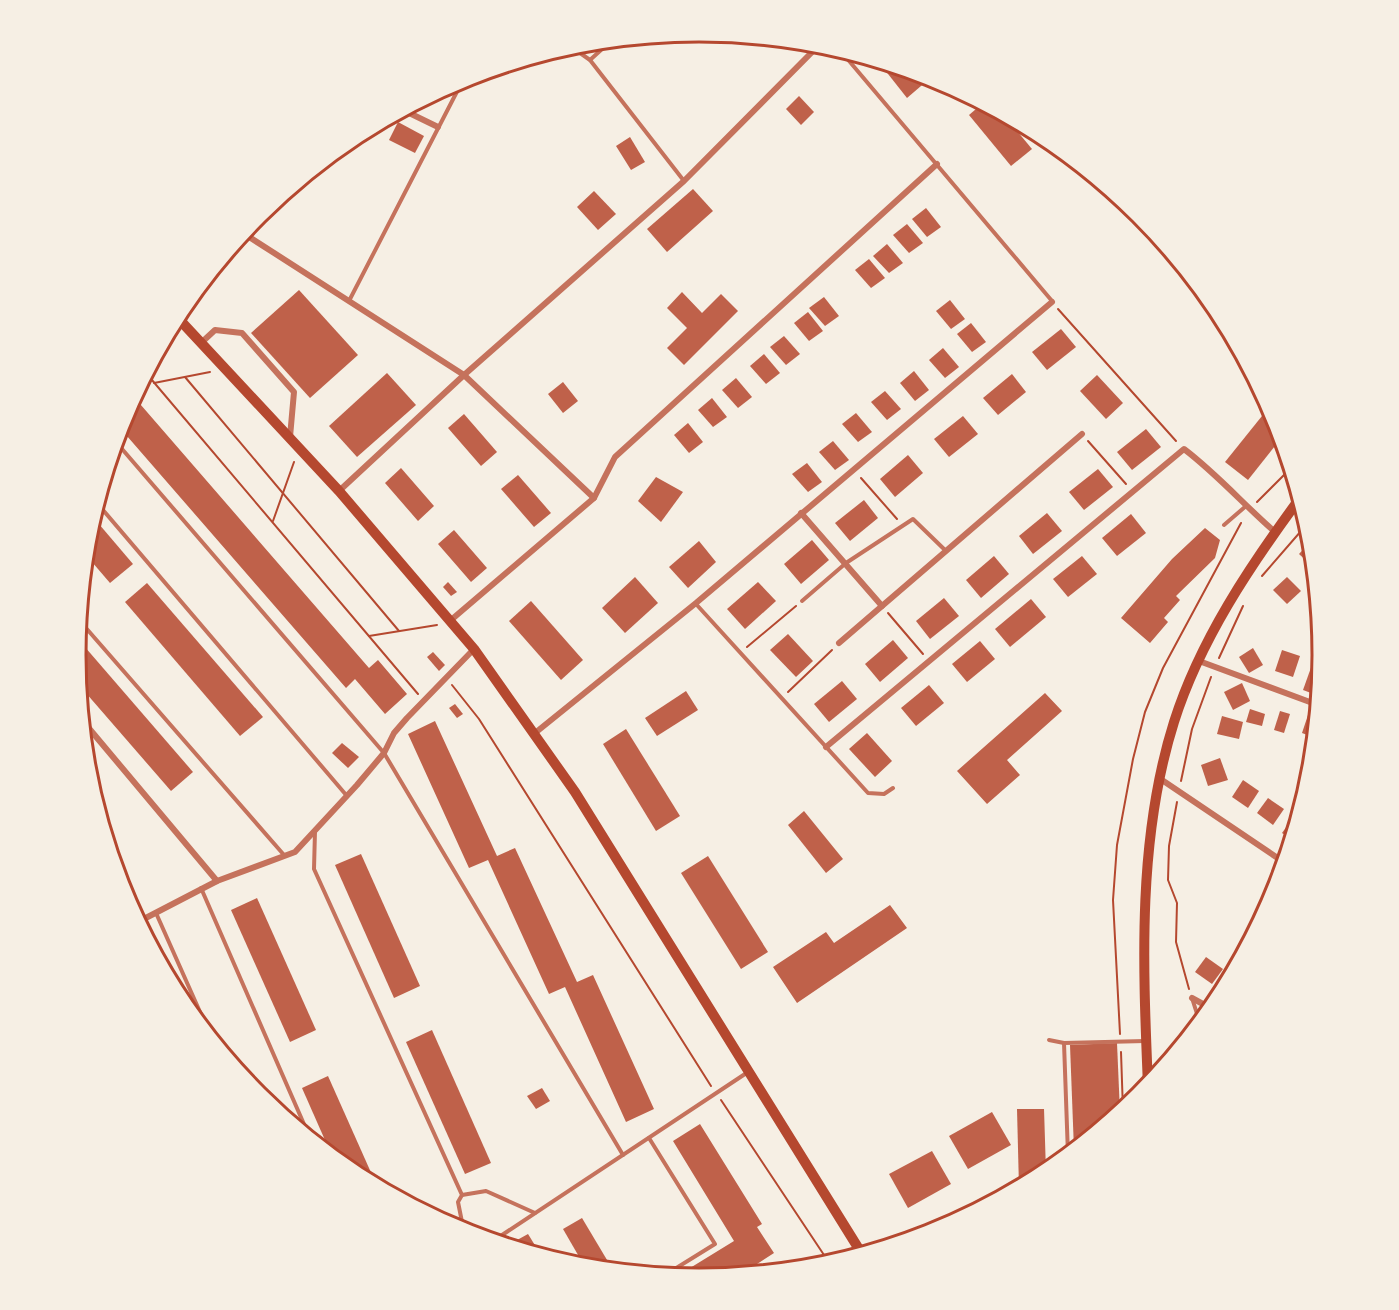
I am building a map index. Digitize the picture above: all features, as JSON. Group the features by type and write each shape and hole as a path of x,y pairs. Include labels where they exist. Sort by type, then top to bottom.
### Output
{"main road":[{"path":"183,325 339,491 445,622 474,649 535,733 858,1247"},
{"path":"1147,1073 1144,946 1148,853 1159,778 1174,721 1199,661 1248,571 1294,506"}],"street":[{"path":"339,491 464,375 684,181 812,53"},
{"path":"411,114 438,128"},
{"path":"445,622 594,498 615,457 937,164"},
{"path":"251,238 464,375 594,498"},
{"path":"535,733 696,603 1052,302"},
{"path":"201,343 215,330 242,333 294,392 290,438"},
{"path":"839,643 1082,434"},
{"path":"826,747 930,662 1131,490 1184,449 1205,465 1275,532"},
{"path":"801,513 882,606"},
{"path":"146,918 201,888 295,852 384,753 394,733 474,649"},
{"path":"1199,661 1310,702"},
{"path":"92,732 217,881"},
{"path":"1159,778 1278,858"},
{"path":"1192,998 1203,1004"}],"lane":[{"path":"590,60 601,50"},
{"path":"581,54 590,60 684,181"},
{"path":"849,61 1052,302"},
{"path":"348,302 456,93"},
{"path":"122,449 384,753 623,1155"},
{"path":"1224,525 1246,506"},
{"path":"104,510 347,796"},
{"path":"802,601 845,564 913,519 946,551"},
{"path":"696,603 868,793 884,794 893,788"},
{"path":"87,628 285,855"},
{"path":"315,830 314,869 462,1195"},
{"path":"201,888 303,1123"},
{"path":"156,912 198,1007"},
{"path":"1192,998 1197,1013"},
{"path":"1049,1040 1064,1042 1146,1041"},
{"path":"1064,1042 1068,1145"},
{"path":"502,1235 749,1072"},
{"path":"649,1138 716,1244 677,1267"},
{"path":"462,1195 486,1191 536,1212"},
{"path":"461,1219 458,1203 462,1195"}],"path":[{"path":"1052,302 1184,449"},
{"path":"154,383 210,372"},
{"path":"185,377 284,491 399,631"},
{"path":"152,380 424,701"},
{"path":"1082,434 1131,490"},
{"path":"273,523 294,462"},
{"path":"854,469 903,525"},
{"path":"1259,579 1300,532"},
{"path":"740,652 802,601"},
{"path":"882,606 930,662"},
{"path":"1192,998 1176,942 1177,903 1168,880 1169,846 1192,729 1215,667 1243,606"},
{"path":"369,636 445,622"},
{"path":"782,698 839,643"},
{"path":"447,678 480,718 716,1093 824,1255"}],"building":[{"path":"886,72 923,85 907,98"},
{"path":"799,96 814,112 801,125 786,109"},
{"path":"977,108 1017,131 1032,149 1011,166 969,115"},
{"path":"398,122 424,136 415,153 389,140"},
{"path":"630,137 645,162 631,170 616,146"},
{"path":"693,189 713,211 667,252 647,229"},
{"path":"594,191 616,214 598,230 577,207"},
{"path":"926,208 941,227 927,237 912,219"},
{"path":"907,224 923,243 909,253 893,235"},
{"path":"887,244 903,263 889,273 873,256"},
{"path":"869,259 885,278 871,288 855,270"},
{"path":"299,290 358,355 310,398 251,333"},
{"path":"682,292 702,313 721,294 738,311 684,365 667,348 687,328 667,308"},
{"path":"824,297 839,316 825,326 809,308"},
{"path":"950,300 965,319 951,329 936,311"},
{"path":"808,312 823,331 809,341 794,323"},
{"path":"971,323 986,342 972,352 957,334"},
{"path":"1061,329 1076,347 1047,370 1032,352"},
{"path":"784,336 800,354 786,365 770,347"},
{"path":"943,348 959,367 945,378 929,360"},
{"path":"764,354 780,373 766,384 750,366"},
{"path":"914,371 929,390 915,401 900,383"},
{"path":"387,373 416,405 357,457 329,426"},
{"path":"1012,374 1026,392 998,415 983,398"},
{"path":"1097,375 1123,403 1106,419 1080,391"},
{"path":"736,378 752,397 738,408 722,390"},
{"path":"563,382 578,401 563,413 548,394"},
{"path":"885,391 901,409 887,420 871,402"},
{"path":"712,398 727,417 713,427 698,410"},
{"path":"140,404 369,668 378,660 407,694 385,714 355,679 346,688 127,436"},
{"path":"856,413 872,432 858,442 842,424"},
{"path":"464,414 497,452 481,466 448,428"},
{"path":"1263,414 1275,445 1248,480 1225,462"},
{"path":"963,416 978,434 949,457 934,439"},
{"path":"688,423 703,442 689,453 674,435"},
{"path":"1146,429 1161,447 1132,470 1117,452"},
{"path":"833,441 849,460 835,470 819,452"},
{"path":"908,455 923,473 895,497 880,479"},
{"path":"807,463 822,482 808,492 792,474"},
{"path":"401,468 434,506 418,521 385,483"},
{"path":"1098,469 1113,487 1084,510 1069,492"},
{"path":"518,475 551,513 534,527 501,489"},
{"path":"656,477 683,492 661,522 638,501"},
{"path":"864,500 878,518 850,541 835,523"},
{"path":"1047,513 1062,531 1033,554 1019,536"},
{"path":"1131,514 1146,533 1117,556 1102,538"},
{"path":"100,525 133,564 110,583 94,564"},
{"path":"1205,528 1220,540 1215,558 1176,596 1180,600 1164,618 1168,622 1150,643 1121,618 1172,559"},
{"path":"454,530 487,568 471,582 438,544"},
{"path":"812,540 829,560 801,584 784,564"},
{"path":"699,541 716,562 688,588 669,567"},
{"path":"1303,549 1305,559 1299,554"},
{"path":"994,556 1009,574 981,598 966,580"},
{"path":"1082,556 1097,574 1068,597 1053,579"},
{"path":"635,577 658,603 625,633 602,608"},
{"path":"1287,577 1301,591 1287,604 1273,590"},
{"path":"448,582 457,592 451,596 443,587"},
{"path":"758,582 776,601 745,629 727,609"},
{"path":"147,583 263,717 240,736 125,602"},
{"path":"944,598 959,616 930,639 916,621"},
{"path":"1031,599 1046,617 1010,647 995,629"},
{"path":"531,601 583,660 561,680 509,621"},
{"path":"788,634 813,661 796,677 770,650"},
{"path":"893,640 908,658 880,682 865,664"},
{"path":"980,641 995,659 967,682 952,664"},
{"path":"1253,648 1263,665 1249,673 1239,657"},
{"path":"86,649 193,772 171,791 88,695"},
{"path":"1282,650 1300,656 1293,677 1275,671"},
{"path":"433,652 445,665 439,671 427,657"},
{"path":"1312,666 1311,693 1303,690"},
{"path":"842,681 857,699 829,722 814,704"},
{"path":"1242,683 1250,701 1233,710 1224,692"},
{"path":"929,685 944,703 916,726 901,708"},
{"path":"686,691 698,710 657,736 645,718"},
{"path":"1045,693 1062,711 1007,760 1020,775 987,804 957,771"},
{"path":"455,704 463,714 457,718 449,708"},
{"path":"1250,709 1265,714 1262,726 1246,722"},
{"path":"1280,711 1290,714 1284,733 1274,730"},
{"path":"1309,711 1307,735 1302,733"},
{"path":"1222,716 1243,722 1239,739 1217,734"},
{"path":"435,721 497,856 515,848 577,982 593,975 654,1109 626,1122 565,987 549,994 488,860 469,868 408,734"},
{"path":"626,729 680,816 656,831 603,744"},
{"path":"867,733 892,761 875,777 849,749"},
{"path":"342,743 359,757 348,768 332,753"},
{"path":"1220,758 1228,780 1208,786 1201,765"},
{"path":"1243,780 1259,791 1248,808 1232,797"},
{"path":"1268,798 1284,809 1273,825 1257,813"},
{"path":"804,811 843,859 826,873 788,825"},
{"path":"1289,823 1285,835 1282,833"},
{"path":"361,854 420,986 394,998 335,865"},
{"path":"708,856 768,952 741,969 681,873"},
{"path":"257,898 316,1030 290,1042 231,910"},
{"path":"890,905 907,928 797,1003 773,967 826,932 834,943"},
{"path":"1206,957 1223,969 1212,984 1195,972"},
{"path":"432,1030 491,1163 465,1174 406,1042"},
{"path":"1117,1043 1119,1101 1074,1140 1070,1045"},
{"path":"328,1076 371,1172 325,1140 302,1088"},
{"path":"542,1088 550,1101 536,1109 527,1096"},
{"path":"1017,1109 1044,1109 1046,1161 1019,1178"},
{"path":"992,1112 1011,1145 968,1169 949,1136"},
{"path":"700,1124 762,1224 757,1227 774,1253 755,1266 690,1268 734,1241 673,1141"},
{"path":"932,1151 951,1184 908,1208 889,1174"},
{"path":"582,1218 608,1261 578,1256 563,1229"},
{"path":"528,1234 535,1245 518,1240"}]}
